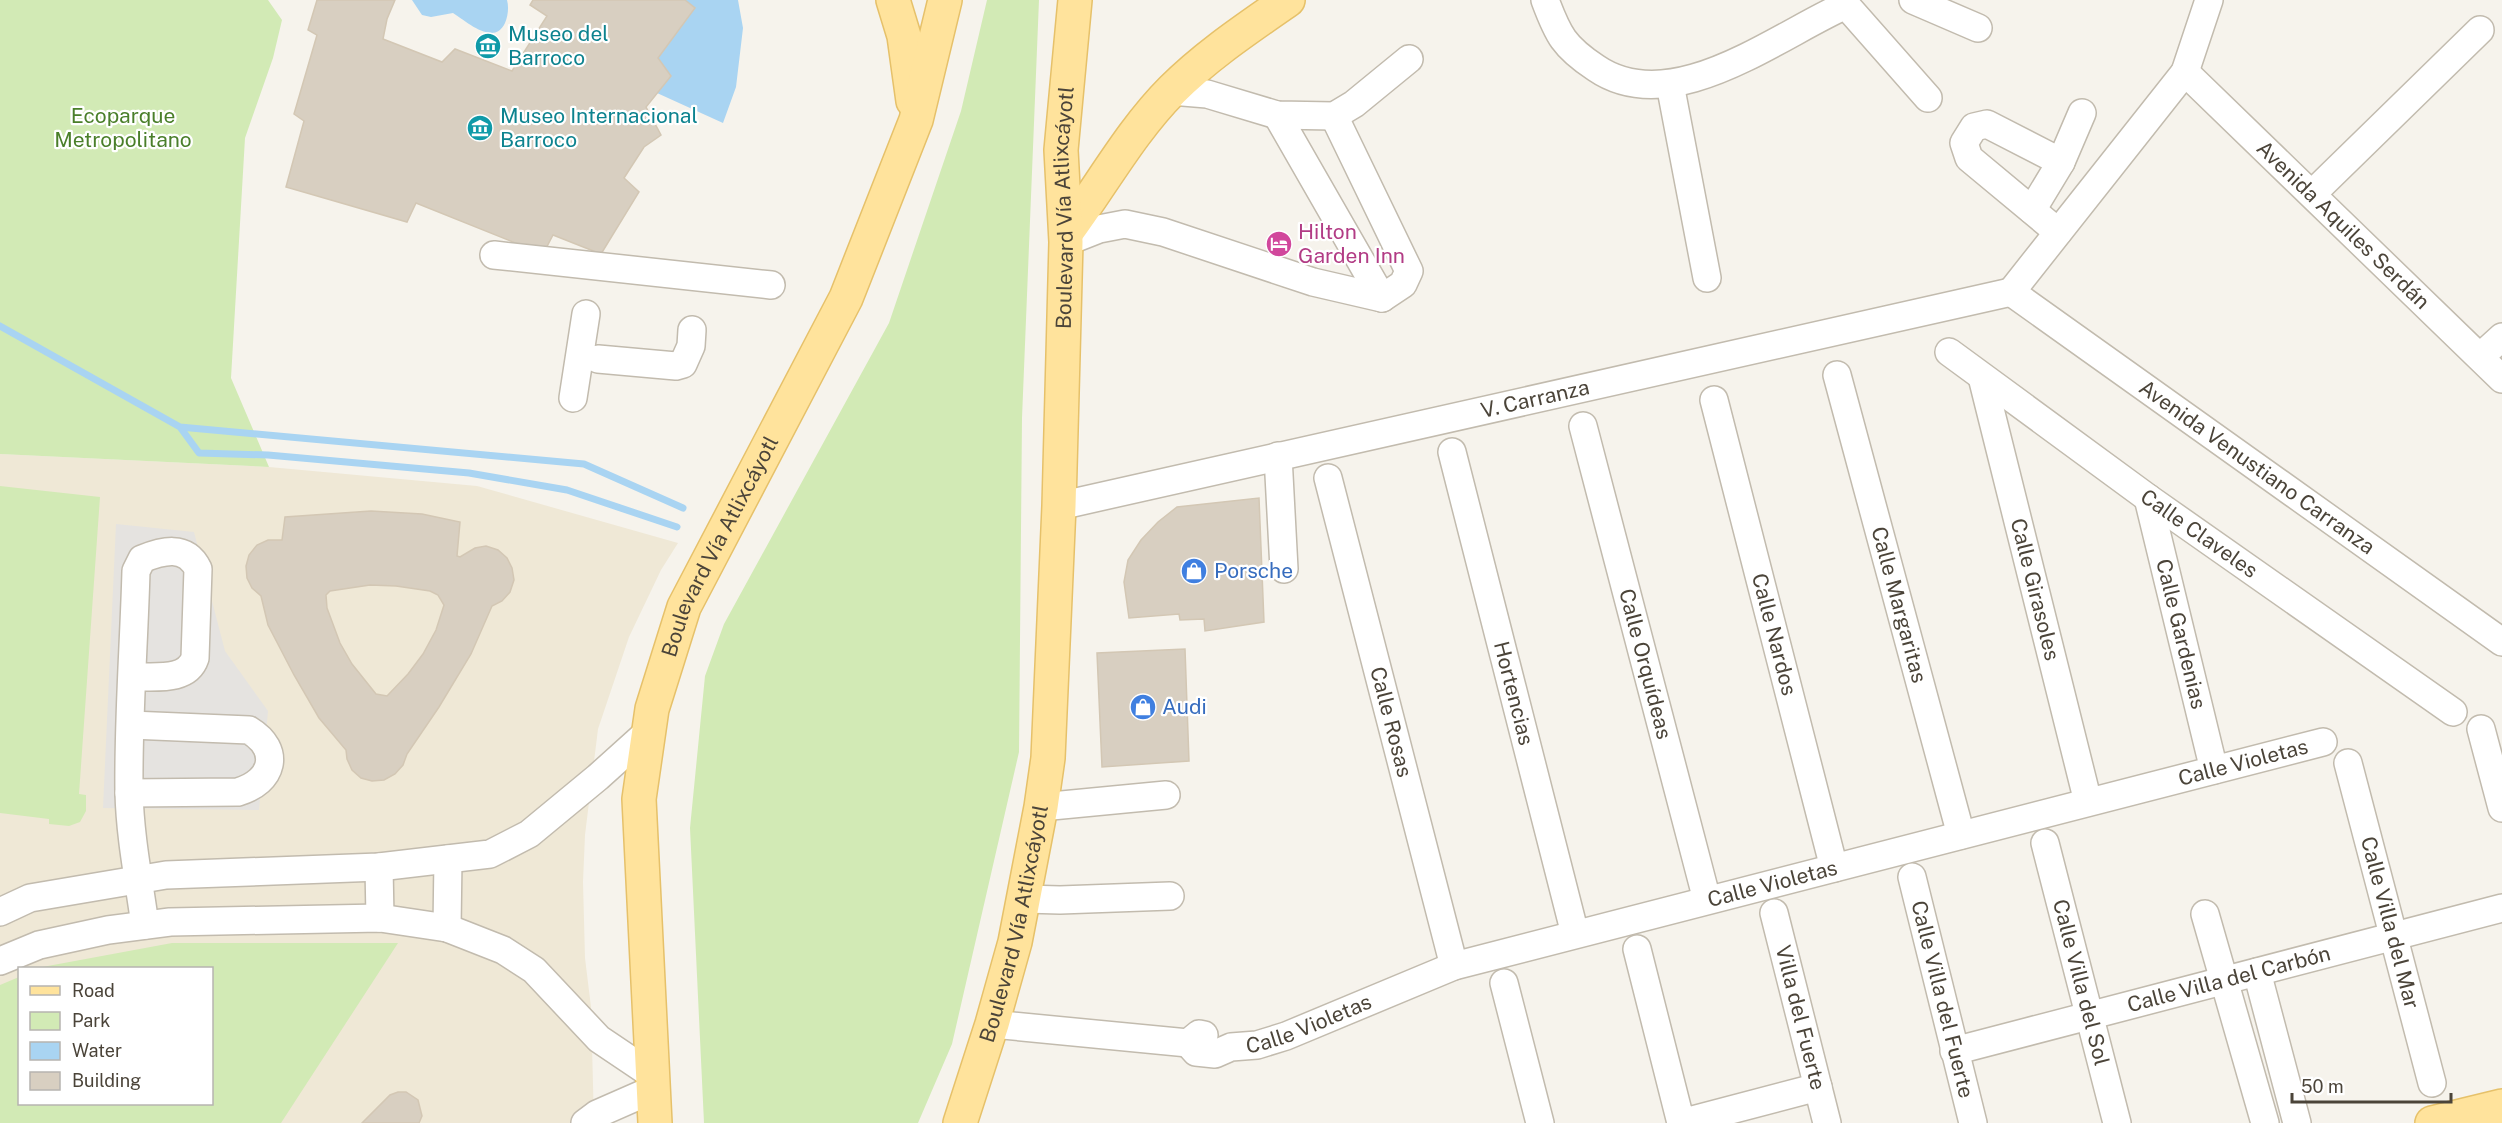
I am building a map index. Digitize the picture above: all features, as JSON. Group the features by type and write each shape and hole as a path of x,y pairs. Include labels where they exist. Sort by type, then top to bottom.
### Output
{"main road":[{"path":"893,0 904,36 916,120"},
{"name":"Boulevard Vía Atlixcáyotl","path":"655,1123 639,799 652,709 684,607 846,298 916,120 945,0"},
{"name":"Boulevard Vía Atlixcáyotl","path":"960,1123 992,1024 1024,899 1048,758 1059,506 1066,237 1061,150 1075,0"},
{"path":"1066,237 1140,129 1171,91 1203,61 1288,0"},
{"path":"2432,1123 2502,1106"}],"street":[{"path":"1545,0 1557,33 1575,54 1610,78 1653,86 1671,84 1734,64 1856,2 1928,98"},
{"path":"1913,0 1978,28"},
{"path":"2011,292 2185,72 2209,0"},
{"path":"2312,194 2480,30"},
{"path":"1171,91 1207,94 1277,115 1334,116 1354,104 1409,59"},
{"name":"Avenida Aquiles Serdán","path":"2185,72 2502,379"},
{"path":"1671,84 1707,278"},
{"path":"2032,210 2061,162 2082,113"},
{"path":"1277,115 1382,298"},
{"path":"1066,237 1125,224 1163,232 1313,282 1382,298 1403,284 1408,271 1334,116"},
{"path":"2058,232 1969,158 1964,143 1974,128 1987,124 2061,162"},
{"path":"494,255 771,285"},
{"name":"V. Carranza","path":"1059,506 2011,292"},
{"name":"Avenida Venustiano Carranza","path":"2011,292 2502,642"},
{"path":"573,398 586,314"},
{"path":"598,359 676,366 683,364 692,346 692,330"},
{"path":"2480,357 2502,337"},
{"name":"Calle Claveles","path":"1949,352 2148,498 2453,712"},
{"name":"Calle Margaritas","path":"1837,375 1961,835"},
{"name":"Calle Girasoles","path":"1982,377 2088,802"},
{"name":"Calle Nardos","path":"1714,400 1834,868"},
{"name":"Calle Orquídeas","path":"1583,426 1707,900"},
{"name":"Hortencias","path":"1452,452 1575,934"},
{"path":"1278,456 1284,569"},
{"name":"Calle Rosas","path":"1328,478 1454,966"},
{"name":"Calle Gardenias","path":"2148,498 2214,770"},
{"path":"133,677 184,673 192,667 195,658 198,569 185,553 162,552 142,559 136,571 129,793 145,925"},
{"path":"129,793 238,792 253,788 263,777 269,764 268,750 261,738 249,730 131,724"},
{"path":"2481,729 2500,792"},
{"path":"0,912 30,898 166,875 379,867 490,854 528,834 598,777 648,732"},
{"name":"Calle Violetas","path":"992,1024 1188,1042 1196,1052 1215,1054 1231,1047 1257,1045 1286,1036 1454,966 2324,742"},
{"name":"Calle Villa del Mar","path":"2348,763 2432,1083"},
{"path":"1041,807 1166,795"},
{"name":"Calle Villa del Sol","path":"2045,843 2117,1123"},
{"path":"447,928 448,859"},
{"path":"379,867 381,918"},
{"name":"Calle Villa del Fuerte","path":"1912,877 1973,1123"},
{"path":"1024,899 1170,896"},
{"name":"Calle Villa del Carbón","path":"1954,1051 2502,908"},
{"name":"Villa del Fuerte","path":"1773,913 1827,1123"},
{"path":"2205,914 2265,1123"},
{"path":"0,961 39,945 170,922 381,918 447,928 503,950 534,970 599,1039 654,1083 585,1123"},
{"path":"1637,949 1682,1123 1818,1087"},
{"path":"2257,972 2297,1123"},
{"path":"1504,983 1540,1123"}],"shaded area":[{"path":"0,454 269,467 477,486 678,543 661,570 629,637 598,729 585,835 583,882 585,958 591,1007 594,1123 0,1123"},
{"path":"116,524 194,532 225,651 268,711 259,810 103,808"}],"green space":[{"name":"Ecoparque Metropolitano","path":"0,0 268,0 282,20 273,58 245,138 231,378 269,467 0,454"},
{"path":"987,0 1039,0 1022,418 1019,752 952,1044 918,1123 704,1123 690,828 705,676 724,624 889,323 961,111"},
{"path":"0,486 100,497 79,794 86,795 86,811 80,822 69,826 49,824 49,819 0,813"},
{"path":"172,943 398,943 281,1123 0,1123 0,985 18,977 18,1105 213,1105 213,967 42,967"}],"water":[{"path":"412,0 507,0 508,6 505,23 500,30 494,33 480,30 453,13 431,17 422,15"},
{"path":"685,0 738,0 743,28 736,87 723,123 657,93 671,76 658,58 694,8"}],"building":[{"name":"Museo Internacional Barroco","path":"317,0 395,0 387,19 383,39 442,62 455,49 512,71 547,16 530,5 533,0 685,0 695,8 658,58 671,76 646,107 661,135 644,147 624,178 639,192 601,254 553,235 543,254 416,203 407,222 286,187 304,121 294,114 317,35 308,30"},
{"name":"Porsche","path":"1259,498 1264,622 1205,631 1204,619 1180,620 1179,614 1129,618 1124,582 1128,560 1141,540 1158,522 1177,507"},
{"path":"371,511 422,514 460,522 457,556 460,557 475,548 486,546 498,550 507,558 512,568 514,580 510,592 502,601 492,606 471,654 407,754 403,765 395,774 384,780 372,781 361,778 352,770 346,750 319,718 294,675 268,625 261,596 252,588 247,578 246,566 249,555 257,545 268,540 282,540 285,517","holes":["370,585 430,591 438,595 444,605 436,630 423,654 387,696 376,694 352,664 340,643 327,608 326,595 330,591"]},
{"name":"Audi","path":"1185,649 1189,761 1102,767 1097,653"},
{"path":"406,1092 418,1100 422,1116 419,1123 362,1123 390,1095"}],"waterway":[{"path":"0,326 180,427 584,464 683,508"},
{"path":"180,427 199,453 268,455 469,473 567,490 677,527"}],"place":[{"name":"Museo del Barroco","path":"488,46"},
{"name":"Museo Internacional Barroco","path":"480,128"},
{"name":"Hilton Garden Inn","path":"1279,244"},
{"name":"Porsche","path":"1194,571"},
{"name":"Audi","path":"1143,707"}]}
